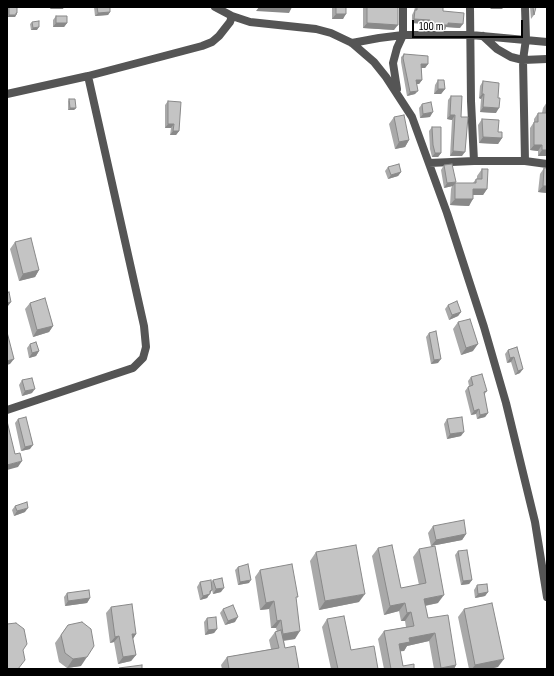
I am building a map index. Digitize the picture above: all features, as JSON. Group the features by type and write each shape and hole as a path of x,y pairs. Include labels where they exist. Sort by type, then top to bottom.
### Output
{"street":[{"path":"215,7 232,16 258,23 316,29 331,33 352,43 374,62 397,92 412,118 473,291 506,402 534,516 547,597"},
{"path":"397,92 393,63 396,48 403,35 403,7"},
{"path":"470,7 471,101 474,160"},
{"path":"525,7 525,161"},
{"path":"7,94 88,76 202,46 212,42 219,36 230,22 232,16"},
{"path":"352,43 403,35 471,35 547,42"},
{"path":"483,36 497,49 511,57 524,60 547,59"},
{"path":"7,410 133,368 143,358 146,347 142,319 88,76"},
{"path":"429,163 474,160 525,161 547,164"}],"building":[{"path":"9,7 17,7 16,15 9,15"},
{"path":"97,7 110,7 110,12 98,13"},
{"path":"336,7 346,7 346,14 336,14"},
{"path":"367,7 398,7 398,25 367,23"},
{"path":"417,7 443,7 443,11 464,13 463,24 448,23 448,25 430,25 430,20 414,19 415,10 417,10"},
{"path":"533,7 536,7 534,15"},
{"path":"56,16 67,16 67,23 56,23"},
{"path":"39,21 39,27 33,28 32,22"},
{"path":"404,54 428,56 428,64 421,64 422,80 416,80 418,91 410,92 403,58"},
{"path":"438,80 444,80 445,89 438,89"},
{"path":"483,81 499,83 499,108 483,107"},
{"path":"451,96 462,96 461,117 468,117 465,152 453,151 455,115 450,115"},
{"path":"69,99 75,99 76,108 70,108"},
{"path":"168,101 181,102 179,131 173,131 174,124 168,124"},
{"path":"431,102 433,112 423,114 422,104"},
{"path":"547,103 547,150 542,150 542,145 534,145 534,122 538,122 538,113 546,113"},
{"path":"404,115 409,140 399,142 394,117"},
{"path":"482,119 499,120 498,132 502,132 502,138 483,137"},
{"path":"432,127 441,127 441,153 435,153"},
{"path":"399,164 401,172 391,175 388,167"},
{"path":"452,164 456,182 447,183 444,165"},
{"path":"544,168 547,168 547,186 543,186"},
{"path":"482,169 488,169 487,189 473,189 473,199 455,199 455,183 476,183 476,179 482,179"},
{"path":"31,238 39,270 23,274 15,242"},
{"path":"9,292 11,302 7,303 7,293"},
{"path":"45,298 53,326 37,330 30,303"},
{"path":"457,301 461,312 452,315 448,305"},
{"path":"470,319 478,344 466,348 458,322"},
{"path":"436,331 441,359 434,360 429,333"},
{"path":"7,332 14,359 7,361"},
{"path":"36,342 39,351 32,353 30,344"},
{"path":"517,347 523,369 518,371 514,357 510,358 508,350"},
{"path":"482,374 487,391 484,392 488,413 480,415 479,409 474,411 468,387 473,385 471,377"},
{"path":"32,378 35,389 25,391 22,380"},
{"path":"26,417 33,445 25,447 18,419"},
{"path":"462,417 464,432 450,434 447,419"},
{"path":"7,421 15,454 20,453 22,461 7,465"},
{"path":"27,502 28,508 17,511 15,506"},
{"path":"464,520 466,534 436,540 433,526"},
{"path":"356,545 365,594 325,601 316,552"},
{"path":"392,545 401,588 426,583 419,549 435,546 444,595 424,599 428,618 448,615 456,665 441,668 435,633 409,638 410,642 399,644 403,666 414,664 414,669 391,669 384,631 414,626 411,612 407,613 405,603 390,606 378,548"},
{"path":"467,550 472,580 463,581 458,551"},
{"path":"248,564 251,580 240,582 238,567"},
{"path":"292,564 298,597 296,597 300,631 283,634 281,620 277,621 274,601 266,603 260,570"},
{"path":"222,578 224,588 216,589 213,580"},
{"path":"211,580 212,590 210,591 210,594 203,596 200,582"},
{"path":"487,584 488,592 478,594 477,585"},
{"path":"89,590 90,598 68,601 67,593"},
{"path":"492,603 504,659 475,665 464,609"},
{"path":"132,604 136,634 132,634 136,655 123,657 119,636 115,637 111,607"},
{"path":"233,605 238,617 228,621 223,609"},
{"path":"344,616 351,650 374,646 378,669 338,669 327,619"},
{"path":"216,617 217,629 208,630 207,618"},
{"path":"82,622 91,629 94,646 87,657 73,659 65,653 61,635 68,625"},
{"path":"16,623 24,629 27,644 23,650 25,660 18,669 7,669 7,624"},
{"path":"281,630 285,648 295,646 299,669 229,669 227,657 279,648 275,632"},
{"path":"142,665 142,669 119,669 119,668"}]}
